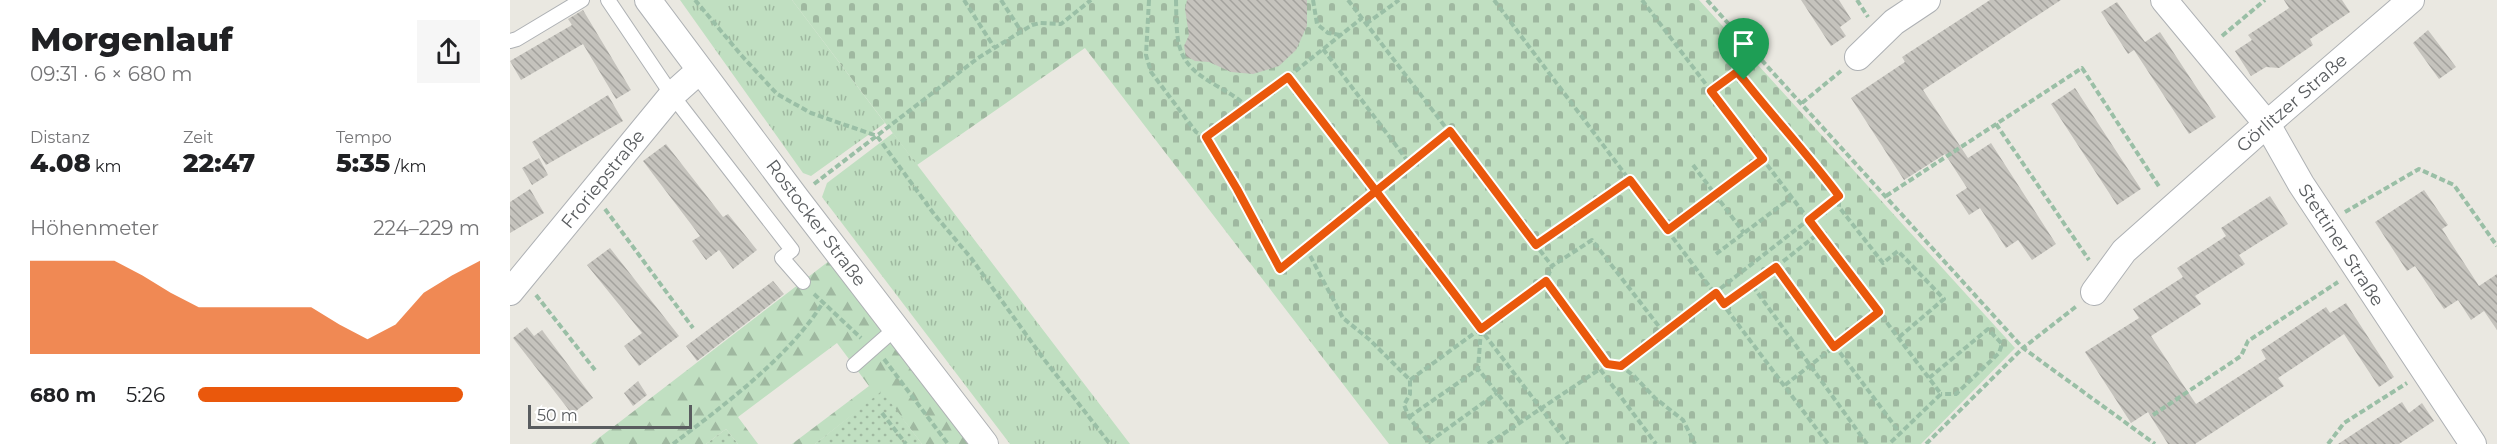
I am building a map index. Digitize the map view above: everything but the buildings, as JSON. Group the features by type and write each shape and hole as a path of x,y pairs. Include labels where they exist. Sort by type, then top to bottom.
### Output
{"street":[{"name":"Rostocker Straße","path":"648,0 796,198 986,444"},
{"path":"1858,57 1894,22 1927,0"},
{"name":"Stettiner Straße","path":"2164,0 2267,124 2301,184 2472,444"},
{"name":"Görlitzer Straße","path":"2098,286 2124,251 2411,0"},
{"name":"Froriepstraße","path":"516,284 672,95 700,70"}],"lane":[{"path":"510,41 582,0"},
{"path":"608,0 672,95 792,250 782,258 803,282"},
{"path":"854,365 896,328"}],"path":[{"path":"695,0 777,93 811,113 877,136 1110,444"},
{"path":"964,0 994,47"},
{"path":"1001,0 1021,31"},
{"path":"796,198 994,47 1040,23 1061,24 1091,0"},
{"path":"1149,0 1146,55 1151,72 1196,132 1206,137 1280,269 1450,131"},
{"path":"1176,0 1179,45 1184,59 1194,72 1236,95 1247,107"},
{"path":"1313,0 1317,24 1328,33 1341,35"},
{"path":"1348,0 1552,266"},
{"path":"1366,24 1393,2 1399,0"},
{"path":"1494,0 1828,444"},
{"path":"1642,0 1941,394"},
{"path":"1707,0 2024,348 2155,444"},
{"path":"2206,50 2265,0"},
{"path":"1206,137 1288,77 1362,18"},
{"path":"1323,49 1410,164"},
{"path":"1802,103 1858,57"},
{"path":"1886,196 2082,68 2173,208"},
{"path":"1711,91 1737,72 1839,196 1839,207 1883,263 1898,251 1944,299 1898,338"},
{"path":"1288,77 1568,444"},
{"path":"1926,444 2024,348 2098,286 1996,124"},
{"path":"1668,230 1763,159"},
{"path":"1693,165 1744,233"},
{"path":"2326,222 2419,169 2454,185 2497,246"},
{"path":"1536,245 1630,180"},
{"path":"592,192 693,327"},
{"path":"1621,366 1839,196"},
{"path":"1716,254 1792,197"},
{"path":"1724,304 1819,233"},
{"path":"1410,380 1546,281 1552,266 1592,240 1664,333"},
{"path":"1306,248 1343,318 1370,340 1410,380 1410,394 1404,405 1409,417 1429,443 1497,393"},
{"path":"1776,267 1900,433"},
{"path":"2153,416 2241,356 2248,341 2357,270"},
{"path":"1546,281 1607,364"},
{"path":"516,284 595,370"},
{"path":"1752,285 1867,444"},
{"path":"673,444 761,372 810,323 822,304"},
{"path":"1785,385 1879,312"},
{"path":"1481,329 1478,369 1520,422"},
{"path":"1889,444 1941,394 1956,394 1999,353 2001,344 1988,329 1929,378"},
{"path":"1488,444 1607,364 1621,366 1683,420 1695,444"},
{"path":"1409,417 1478,369"},
{"path":"1600,369 1656,444"},
{"path":"2328,444 2344,423 2425,372"},
{"path":"882,412 906,444"}],"green space":[{"path":"680,0 792,0 885,123 811,176 803,173"},
{"path":"792,0 1699,0 2015,348 1921,444 1389,444 1085,48 917,165"},
{"path":"893,133 1130,444 1010,444 822,197 827,183"},
{"path":"829,261 971,444 922,444 882,392 815,444 792,444 869,386 837,343 738,417 758,444 738,444 726,429 706,444 591,444"},
{"path":"882,391 922,444 815,444"},
{"path":"726,429 738,444 706,444"}],"route":[{"path":"1744,80 1737,72 1711,91 1763,159 1668,230 1630,180 1536,245 1450,131 1377,192 1280,269 1206,137 1288,77 1377,192 1436,269 1481,329 1546,281 1607,364 1621,366 1716,293 1724,304 1776,267 1834,347 1879,312 1809,220 1839,196 1744,80"}]}
